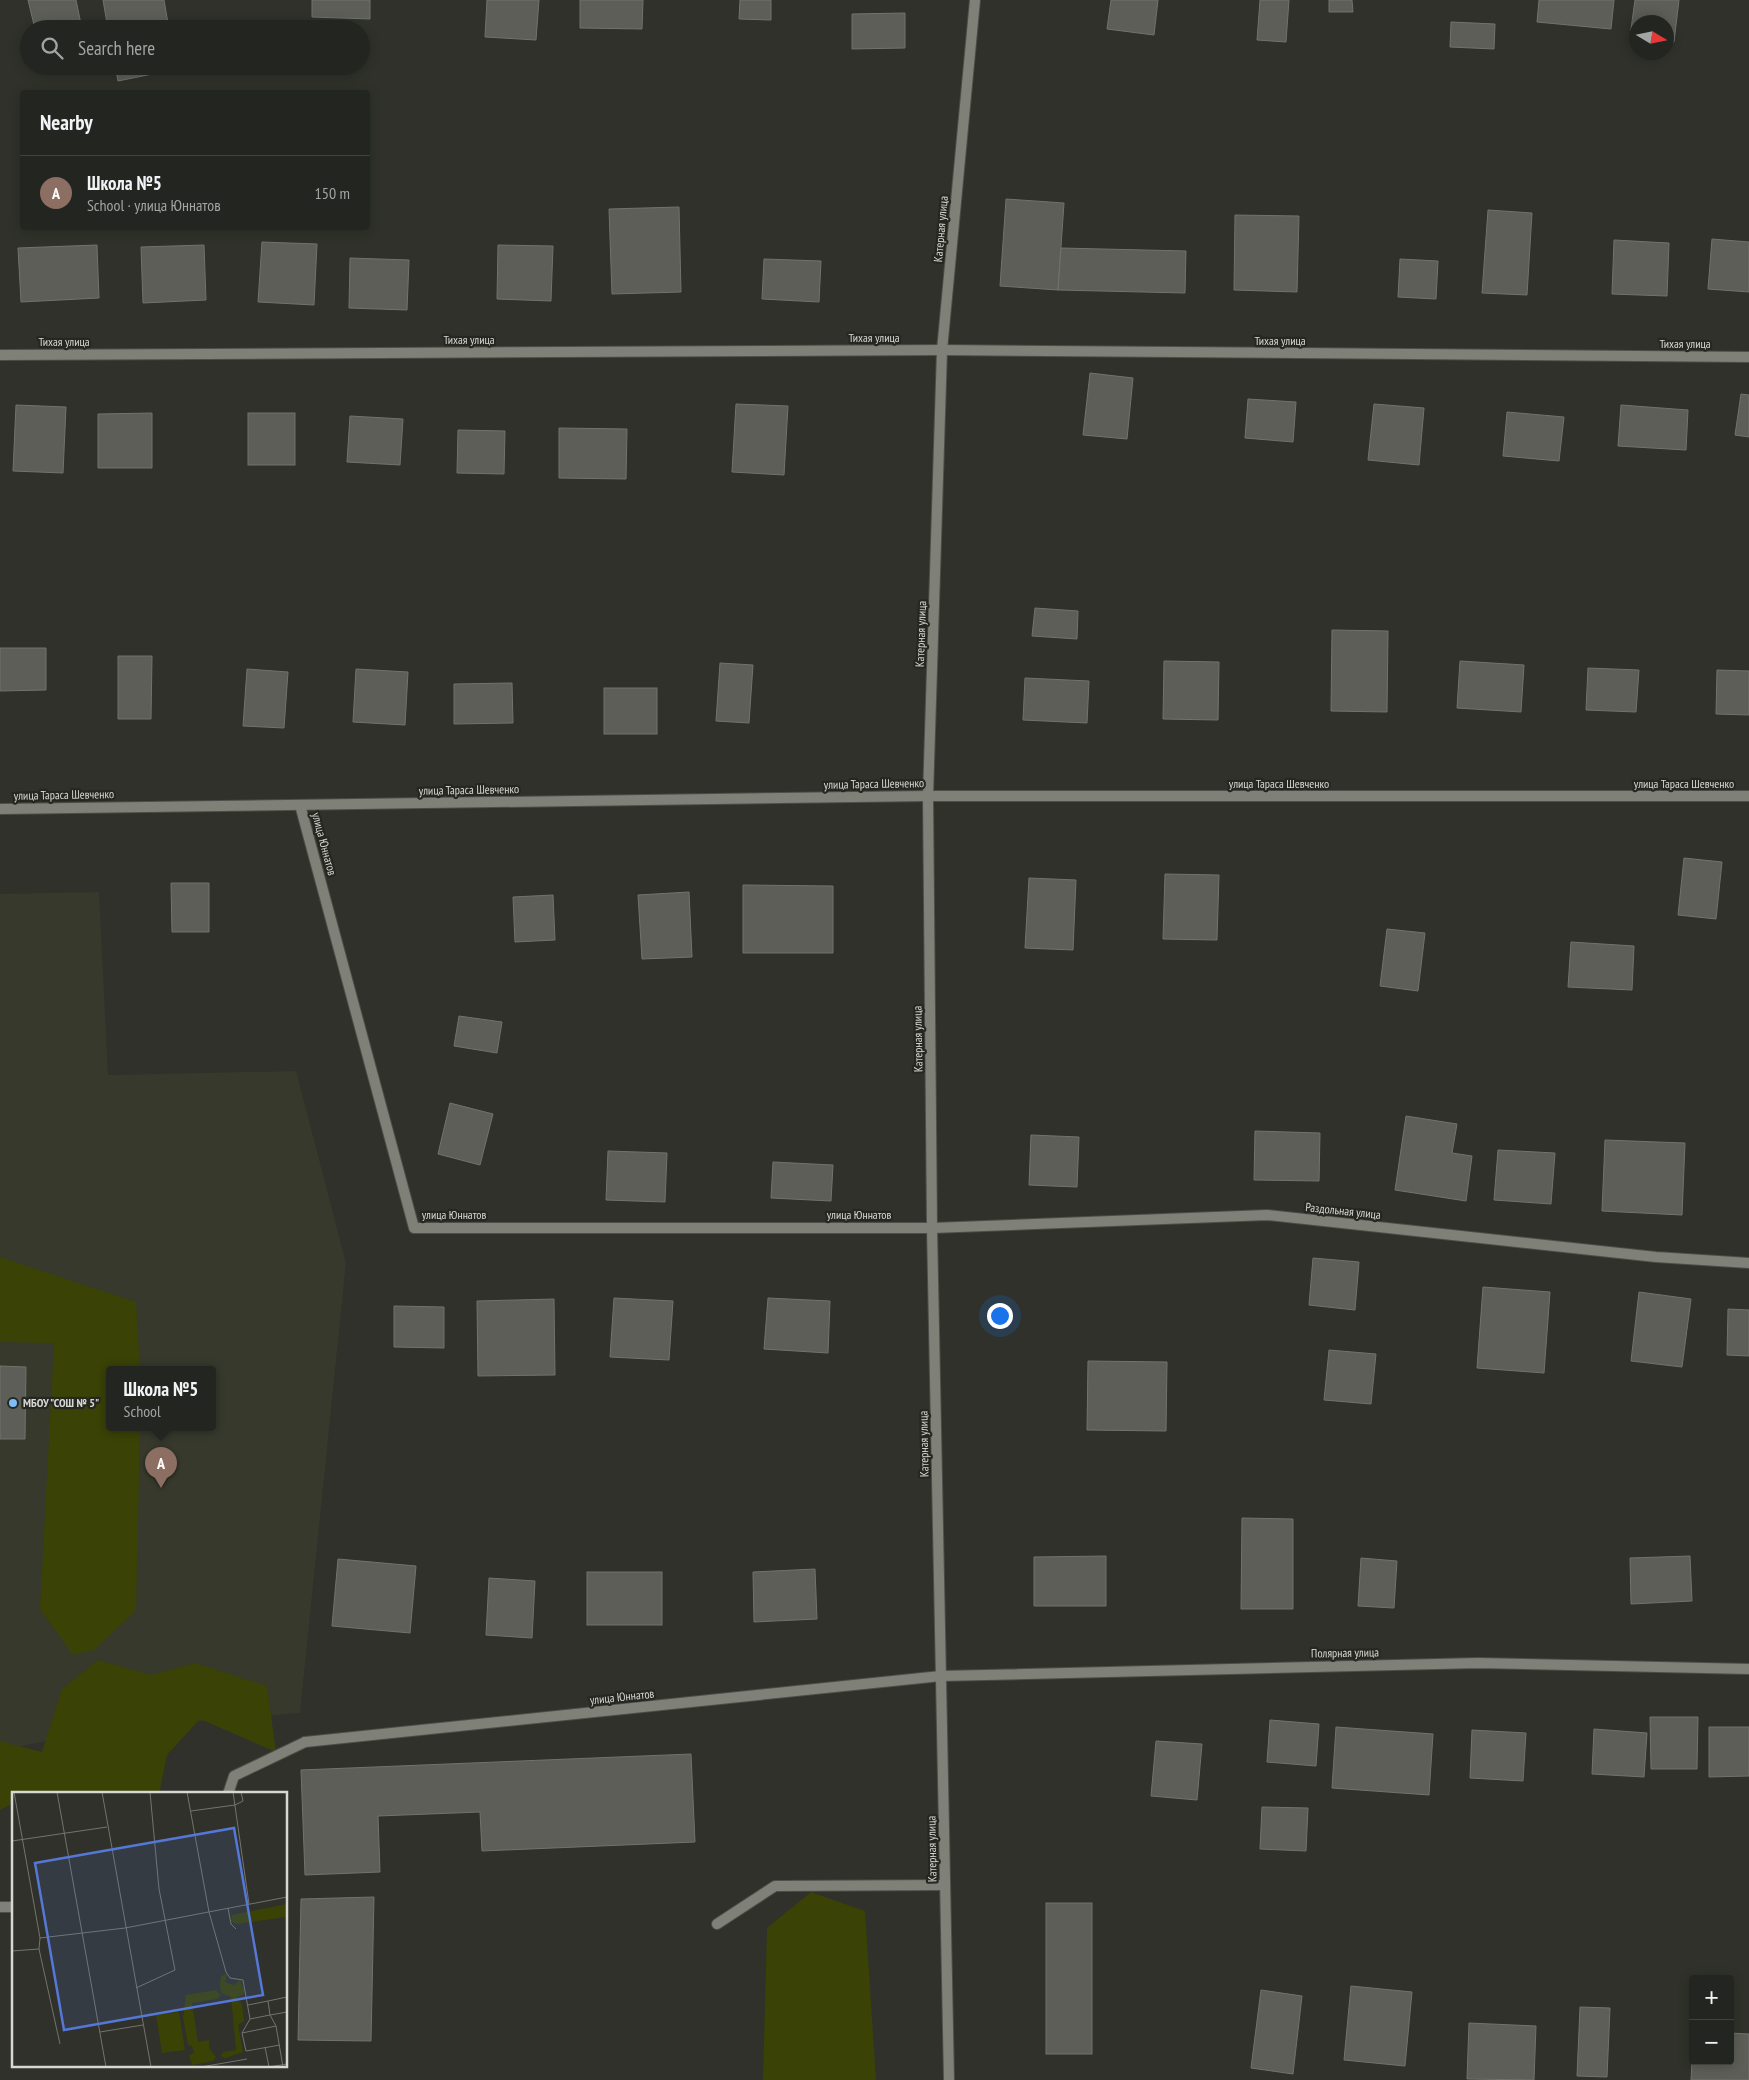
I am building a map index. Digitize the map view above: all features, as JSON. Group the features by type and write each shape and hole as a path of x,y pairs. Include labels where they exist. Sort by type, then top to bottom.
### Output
{"street":[{"name":"Катерная улица","path":"949,2080 932,1228 928,796 942,350 975,0"},
{"name":"Тихая улица","path":"0,355 942,350 1749,357"},
{"name":"улица Тараса Шевченко","path":"0,808 928,796 1749,796"},
{"name":"улица Юннатов","path":"300,805 414,1228 932,1228"},
{"name":"Раздольная улица","path":"932,1228 1266,1215 1656,1257 1749,1263"},
{"name":"Полярная улица","path":"941,1676 1478,1663 1749,1669"},
{"name":"улица Юннатов","path":"229,1792 234,1776 305,1742 941,1676"},
{"path":"718,1924 775,1886 945,1885"}],"shaded area":[{"path":"99,892 108,1075 296,1071 346,1263 300,1713 102,1729 0,1751 0,894"}],"green space":[{"path":"0,1257 136,1302 140,1366 106,1366 106,1431 140,1431 136,1610 94,1650 73,1655 40,1609 54,1343 0,1342"},
{"path":"98,1660 151,1675 195,1663 267,1686 276,1752 200,1719 167,1755 159,1792 12,1792 12,1804 0,1810 0,1741 42,1752 62,1689"},
{"path":"811,1892 865,1911 876,2080 763,2080 767,1928"}],"building":[{"path":"28,0 76,0 80,20 33,20"},
{"path":"103,0 164,0 167,20 106,20"},
{"path":"312,0 370,0 370,19 312,17"},
{"path":"487,0 539,0 536,40 485,37"},
{"path":"580,0 643,0 642,29 580,28"},
{"path":"740,0 771,0 771,20 739,19"},
{"path":"1111,0 1158,0 1154,35 1107,29"},
{"path":"1260,0 1289,0 1286,42 1257,40"},
{"path":"1329,0 1352,0 1353,12 1329,12"},
{"path":"1539,0 1614,0 1611,29 1537,22"},
{"path":"1635,0 1679,0 1674,42 1674,15 1633,15"},
{"path":"905,13 905,48 852,49 852,14"},
{"path":"1451,22 1495,24 1494,49 1450,47"},
{"path":"117,75 148,75 118,81"},
{"path":"1006,199 1064,203 1058,290 1000,286"},
{"path":"679,207 681,292 612,294 609,209"},
{"path":"1488,210 1532,213 1527,295 1482,293"},
{"path":"1235,215 1299,216 1297,292 1234,290"},
{"path":"1712,239 1749,242 1749,292 1708,289"},
{"path":"1614,240 1669,243 1667,296 1612,294"},
{"path":"262,242 317,244 314,305 258,302"},
{"path":"97,245 99,298 21,302 18,248"},
{"path":"204,245 206,300 143,303 141,247"},
{"path":"498,245 553,246 551,301 497,299"},
{"path":"1061,248 1186,251 1185,293 1058,290"},
{"path":"350,258 409,260 407,310 349,308"},
{"path":"764,259 821,261 819,302 762,299"},
{"path":"1400,259 1438,261 1436,299 1398,297"},
{"path":"1090,373 1133,378 1127,439 1083,435"},
{"path":"1741,394 1749,395 1749,437 1735,435"},
{"path":"1248,399 1296,402 1293,442 1245,438"},
{"path":"736,404 788,406 784,475 732,472"},
{"path":"1374,404 1424,408 1419,465 1368,460"},
{"path":"16,405 66,407 63,473 13,471"},
{"path":"1621,405 1688,410 1686,450 1618,446"},
{"path":"1507,412 1564,417 1559,461 1503,456"},
{"path":"152,413 152,468 98,468 98,414"},
{"path":"248,413 295,413 295,465 248,465"},
{"path":"350,416 403,419 400,465 347,462"},
{"path":"559,428 627,429 626,479 559,478"},
{"path":"458,430 505,431 504,474 457,473"},
{"path":"1035,608 1078,611 1077,639 1032,636"},
{"path":"1332,630 1388,631 1387,712 1331,711"},
{"path":"0,648 46,648 46,690 0,691"},
{"path":"118,656 152,656 151,719 118,719"},
{"path":"1164,661 1219,662 1218,720 1163,719"},
{"path":"1460,661 1524,665 1521,712 1457,708"},
{"path":"720,663 753,665 749,723 716,721"},
{"path":"1588,668 1639,670 1636,712 1586,710"},
{"path":"247,669 288,672 284,728 243,726"},
{"path":"356,669 408,672 405,725 353,722"},
{"path":"1717,670 1749,671 1749,715 1716,714"},
{"path":"1025,678 1089,681 1087,723 1023,720"},
{"path":"512,683 513,723 454,724 454,684"},
{"path":"604,688 657,688 657,734 604,734"},
{"path":"1684,858 1722,862 1716,919 1678,915"},
{"path":"1165,874 1219,875 1217,940 1163,939"},
{"path":"1029,878 1076,880 1073,950 1025,948"},
{"path":"171,883 209,883 209,932 172,932"},
{"path":"743,885 833,886 833,953 743,953"},
{"path":"689,892 692,957 642,959 638,895"},
{"path":"553,895 555,940 515,942 513,897"},
{"path":"1387,929 1425,933 1418,991 1380,986"},
{"path":"1571,942 1634,946 1632,990 1568,987"},
{"path":"459,1016 502,1022 497,1053 454,1046"},
{"path":"450,1103 493,1114 480,1165 438,1154"},
{"path":"1406,1116 1457,1124 1452,1153 1472,1156 1466,1201 1395,1190"},
{"path":"1255,1131 1320,1133 1319,1181 1254,1180"},
{"path":"1031,1135 1079,1137 1077,1187 1029,1185"},
{"path":"1605,1140 1685,1143 1682,1215 1602,1211"},
{"path":"1498,1150 1555,1153 1551,1204 1494,1200"},
{"path":"608,1151 667,1153 665,1202 606,1200"},
{"path":"773,1162 833,1165 831,1201 771,1198"},
{"path":"1313,1258 1359,1262 1355,1310 1309,1305"},
{"path":"1483,1287 1550,1292 1544,1373 1477,1368"},
{"path":"1639,1292 1691,1299 1682,1367 1631,1361"},
{"path":"614,1298 673,1301 669,1360 610,1357"},
{"path":"768,1298 830,1301 828,1353 764,1349"},
{"path":"554,1299 555,1375 478,1376 477,1301"},
{"path":"394,1306 444,1307 444,1348 394,1347"},
{"path":"1728,1309 1749,1310 1749,1356 1727,1355"},
{"path":"1329,1350 1376,1354 1371,1404 1324,1400"},
{"path":"1088,1361 1167,1362 1166,1431 1087,1430"},
{"name":"МБОУ \"СОШ № 5\"","path":"0,1366 26,1367 25,1439 0,1439"},
{"path":"1242,1518 1293,1519 1293,1609 1241,1609"},
{"path":"1106,1556 1106,1606 1034,1606 1034,1557"},
{"path":"1690,1556 1692,1601 1631,1604 1630,1558"},
{"path":"1361,1558 1397,1561 1394,1608 1358,1606"},
{"path":"338,1559 416,1566 410,1633 332,1626"},
{"path":"815,1569 817,1619 754,1622 753,1572"},
{"path":"587,1572 662,1572 662,1625 587,1625"},
{"path":"489,1578 535,1581 532,1638 486,1635"},
{"path":"1650,1717 1698,1717 1697,1769 1651,1769"},
{"path":"1270,1720 1319,1724 1316,1766 1267,1762"},
{"path":"1336,1727 1433,1734 1429,1795 1332,1788"},
{"path":"1709,1727 1749,1727 1749,1776 1709,1777"},
{"path":"1594,1729 1647,1733 1644,1777 1592,1774"},
{"path":"1472,1730 1526,1733 1523,1781 1470,1778"},
{"path":"1156,1741 1202,1744 1197,1800 1151,1796"},
{"path":"691,1754 695,1842 482,1851 480,1812 378,1816 380,1872 305,1875 301,1770"},
{"path":"1262,1807 1308,1808 1306,1851 1260,1849"},
{"path":"374,1897 371,2041 298,2040 301,1899"},
{"path":"1046,1903 1092,1903 1092,2054 1046,2054"},
{"path":"1351,1986 1412,1992 1405,2066 1344,2060"},
{"path":"1261,1990 1302,1996 1293,2074 1251,2068"},
{"path":"1580,2007 1610,2008 1607,2077 1577,2076"},
{"path":"1469,2023 1536,2026 1534,2080 1467,2079"},
{"path":"1734,2033 1749,2034 1749,2080 1691,2080 1692,2065 1734,2065"}],"place":[{"name":"МБОУ \"СОШ № 5\"","path":"13,1403"},
{"name":"Школа №5","path":"161,1488"}]}
